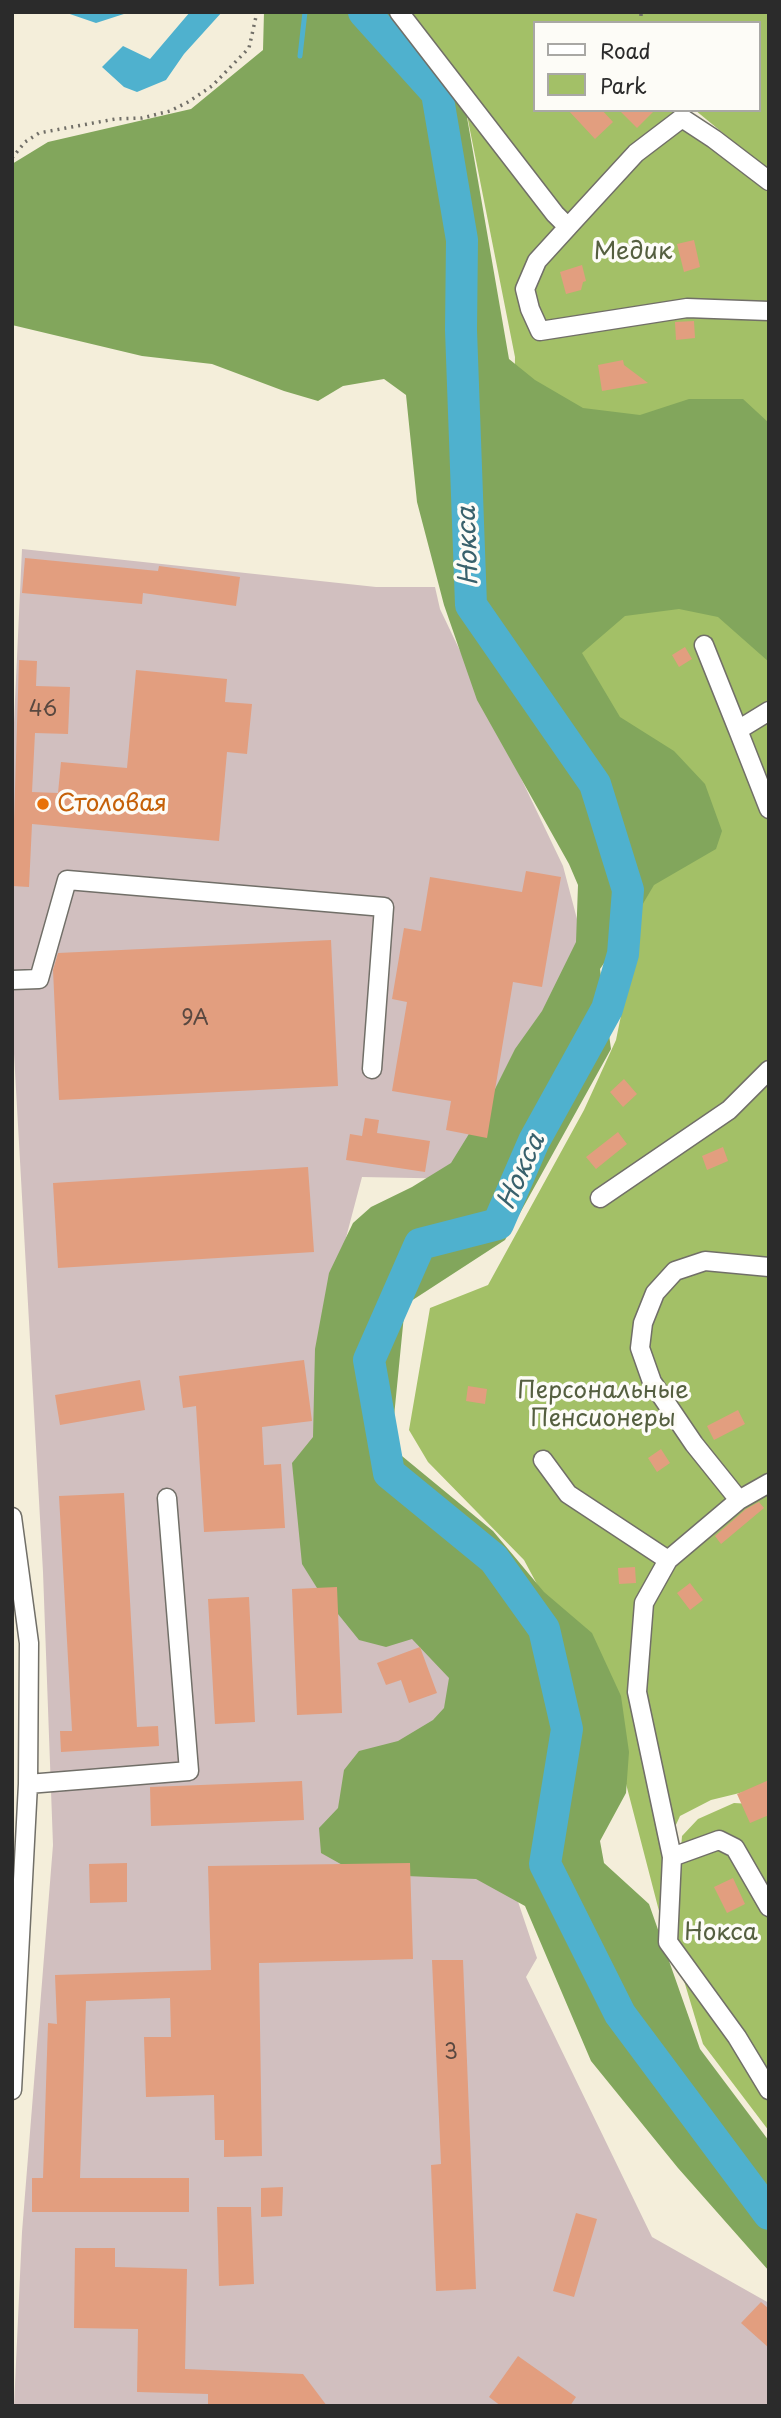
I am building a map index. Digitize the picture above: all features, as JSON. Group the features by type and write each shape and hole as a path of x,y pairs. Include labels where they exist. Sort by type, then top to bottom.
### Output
{"street":[{"path":"398,12 555,214 568,227"},
{"path":"769,181 682,118 636,153 568,227 537,261 525,289 540,331 687,308 769,311"},
{"path":"704,645 769,809"},
{"path":"738,730 769,711"},
{"path":"12,981 39,979 67,880 384,907 372,1069"},
{"path":"600,1198 729,1110 769,1070"},
{"path":"739,1500 694,1444 652,1382 640,1348 643,1323 655,1293 675,1271 705,1261 769,1267"},
{"path":"543,1460 568,1494 668,1560"},
{"path":"769,1483 739,1500 668,1560 644,1603 637,1692 672,1857 668,1942 737,2037 769,2090"},
{"path":"29,1784 189,1771 167,1498"},
{"path":"12,1517 29,1643 29,1784 12,2090"},
{"path":"672,1857 719,1840 735,1848 769,1907"}],"path":[{"path":"12,158 24,142 39,133 115,119 142,118 170,111 188,102 212,86 249,48 257,12"}],"shaded area":[{"path":"22,549 376,587 435,587 440,609 563,866 586,953 466,1179 362,1177 319,1340 456,1677 505,1863 537,1958 526,1977 652,2237 769,2303 769,2406 14,2406 22,2232 53,1845 43,1572 12,1018 12,766"}],"green space":[{"path":"264,12 395,12 464,100 509,359 535,380 583,408 640,415 689,399 743,399 769,423 769,662 718,617 679,609 625,616 582,653 620,717 674,751 705,784 722,831 716,849 654,885 600,969 611,1049 505,1240 405,1305 391,1447 493,1531 544,1592 592,1633 621,1696 629,1752 626,1793 600,1841 604,1863 649,1904 700,2049 769,2141 769,2271 678,2168 591,2061 525,1906 476,1879 383,1875 346,1867 321,1853 319,1828 338,1808 344,1770 359,1751 398,1741 433,1720 444,1708 449,1678 412,1639 386,1647 359,1640 317,1588 302,1564 292,1463 313,1437 315,1349 329,1273 353,1223 371,1207 412,1187 451,1163 488,1103 515,1049 542,1011 576,942 578,885 569,864 477,700 444,605 417,502 406,395 384,379 343,386 318,401 212,364 142,356 12,325 12,164 48,142 191,109 263,50"},
{"path":"395,12 769,12 769,171 697,112 760,112 760,21 532,21 532,112 689,112 707,134 769,180 769,1795 752,1790 711,1800 680,1816 664,1851 659,1911 617,1749 573,1651 524,1560 428,1462 409,1430 430,1308 488,1285 584,1110 616,1040 635,947 637,781 512,576 515,357 464,100"},
{"name":"Нокса","path":"734,1803 769,1805 769,2131 703,2044 673,1944 682,1836 698,1819"}],"water":[{"path":"64,12 130,12 96,23"},
{"path":"190,12 222,12 184,54 166,80 137,92 124,87 102,67 123,46 150,59"}],"building":[{"path":"570,112 604,112 613,122 595,139"},
{"path":"621,112 653,112 637,128"},
{"path":"694,240 700,267 684,272 677,244"},
{"path":"582,265 586,281 583,282 581,290 566,294 560,272"},
{"path":"694,321 695,338 676,340 675,322"},
{"path":"623,360 624,365 648,383 602,391 598,365"},
{"path":"25,558 158,571 159,566 240,577 236,606 143,593 142,604 22,593"},
{"path":"685,647 692,659 679,667 672,655"},
{"path":"19,660 37,661 36,686 70,687 68,734 35,733 32,792 58,793 61,762 127,768 136,670 227,679 225,702 252,704 247,754 227,752 219,841 32,824 29,887 12,886"},
{"path":"526,871 561,877 542,987 513,982 487,1138 446,1130 451,1101 392,1091 407,1002 392,999 404,928 421,931 430,877 522,892"},
{"path":"331,940 338,1086 59,1100 53,970 58,953"},
{"path":"624,1079 637,1094 623,1107 610,1092"},
{"path":"365,1118 379,1120 377,1133 430,1141 425,1172 346,1160 350,1134 362,1136"},
{"path":"618,1132 627,1144 596,1169 586,1157"},
{"path":"723,1147 728,1161 707,1170 702,1156"},
{"path":"308,1167 314,1252 58,1268 53,1183"},
{"path":"304,1360 312,1421 262,1427 264,1465 281,1464 285,1528 204,1532 196,1406 183,1408 179,1376"},
{"path":"140,1380 145,1410 60,1425 55,1395"},
{"path":"468,1386 487,1389 485,1404 466,1401"},
{"path":"738,1410 745,1424 714,1440 707,1426"},
{"path":"661,1449 670,1463 657,1472 648,1458"},
{"path":"124,1493 137,1727 158,1726 159,1746 61,1752 60,1731 72,1731 59,1496"},
{"path":"759,1502 764,1508 721,1544 715,1536 746,1509"},
{"path":"635,1567 636,1583 619,1584 618,1568"},
{"path":"690,1583 703,1600 690,1610 677,1593"},
{"path":"337,1587 342,1713 297,1715 292,1589"},
{"path":"249,1597 255,1722 215,1724 208,1599"},
{"path":"420,1647 437,1693 409,1703 401,1680 386,1685 377,1663"},
{"path":"769,1780 769,1815 750,1823 737,1794"},
{"path":"302,1781 304,1820 151,1826 150,1787"},
{"path":"127,1863 127,1902 90,1903 89,1864"},
{"path":"410,1863 413,1959 259,1963 262,2156 224,2157 224,2140 215,2140 214,2095 146,2097 144,2037 171,2037 170,1998 86,2001 80,2178 189,2178 189,2212 32,2212 32,2178 43,2178 48,2023 57,2024 55,1975 211,1970 208,1866"},
{"path":"733,1878 745,1904 727,1913 714,1887"},
{"path":"432,1960 463,1960 476,2289 436,2291 431,2165 441,2164"},
{"path":"283,2187 282,2216 261,2217 261,2188"},
{"path":"217,2207 251,2207 254,2284 219,2286"},
{"path":"576,2213 597,2219 574,2297 553,2291"},
{"path":"75,2248 115,2248 115,2267 187,2269 185,2369 303,2374 327,2406 208,2406 208,2394 137,2392 138,2329 74,2328"},
{"path":"761,2302 769,2309 769,2348 741,2323"},
{"path":"518,2356 576,2397 570,2406 501,2406 489,2397"}],"waterway":[{"path":"300,56 305,12"},
{"name":"Нокса","path":"364,12 437,93 462,240 461,330 471,605 595,784 628,890 623,954 607,1009 534,1141 498,1224 420,1244 369,1360 389,1473 494,1559 544,1629 567,1729 545,1864 620,2014 769,2214"}],"place":[{"name":"Столовая","path":"43,804"}],"park label":[{"name":"Медик","path":"633,252"},
{"name":"Персональные Пенсионеры","path":"603,1405"}]}
